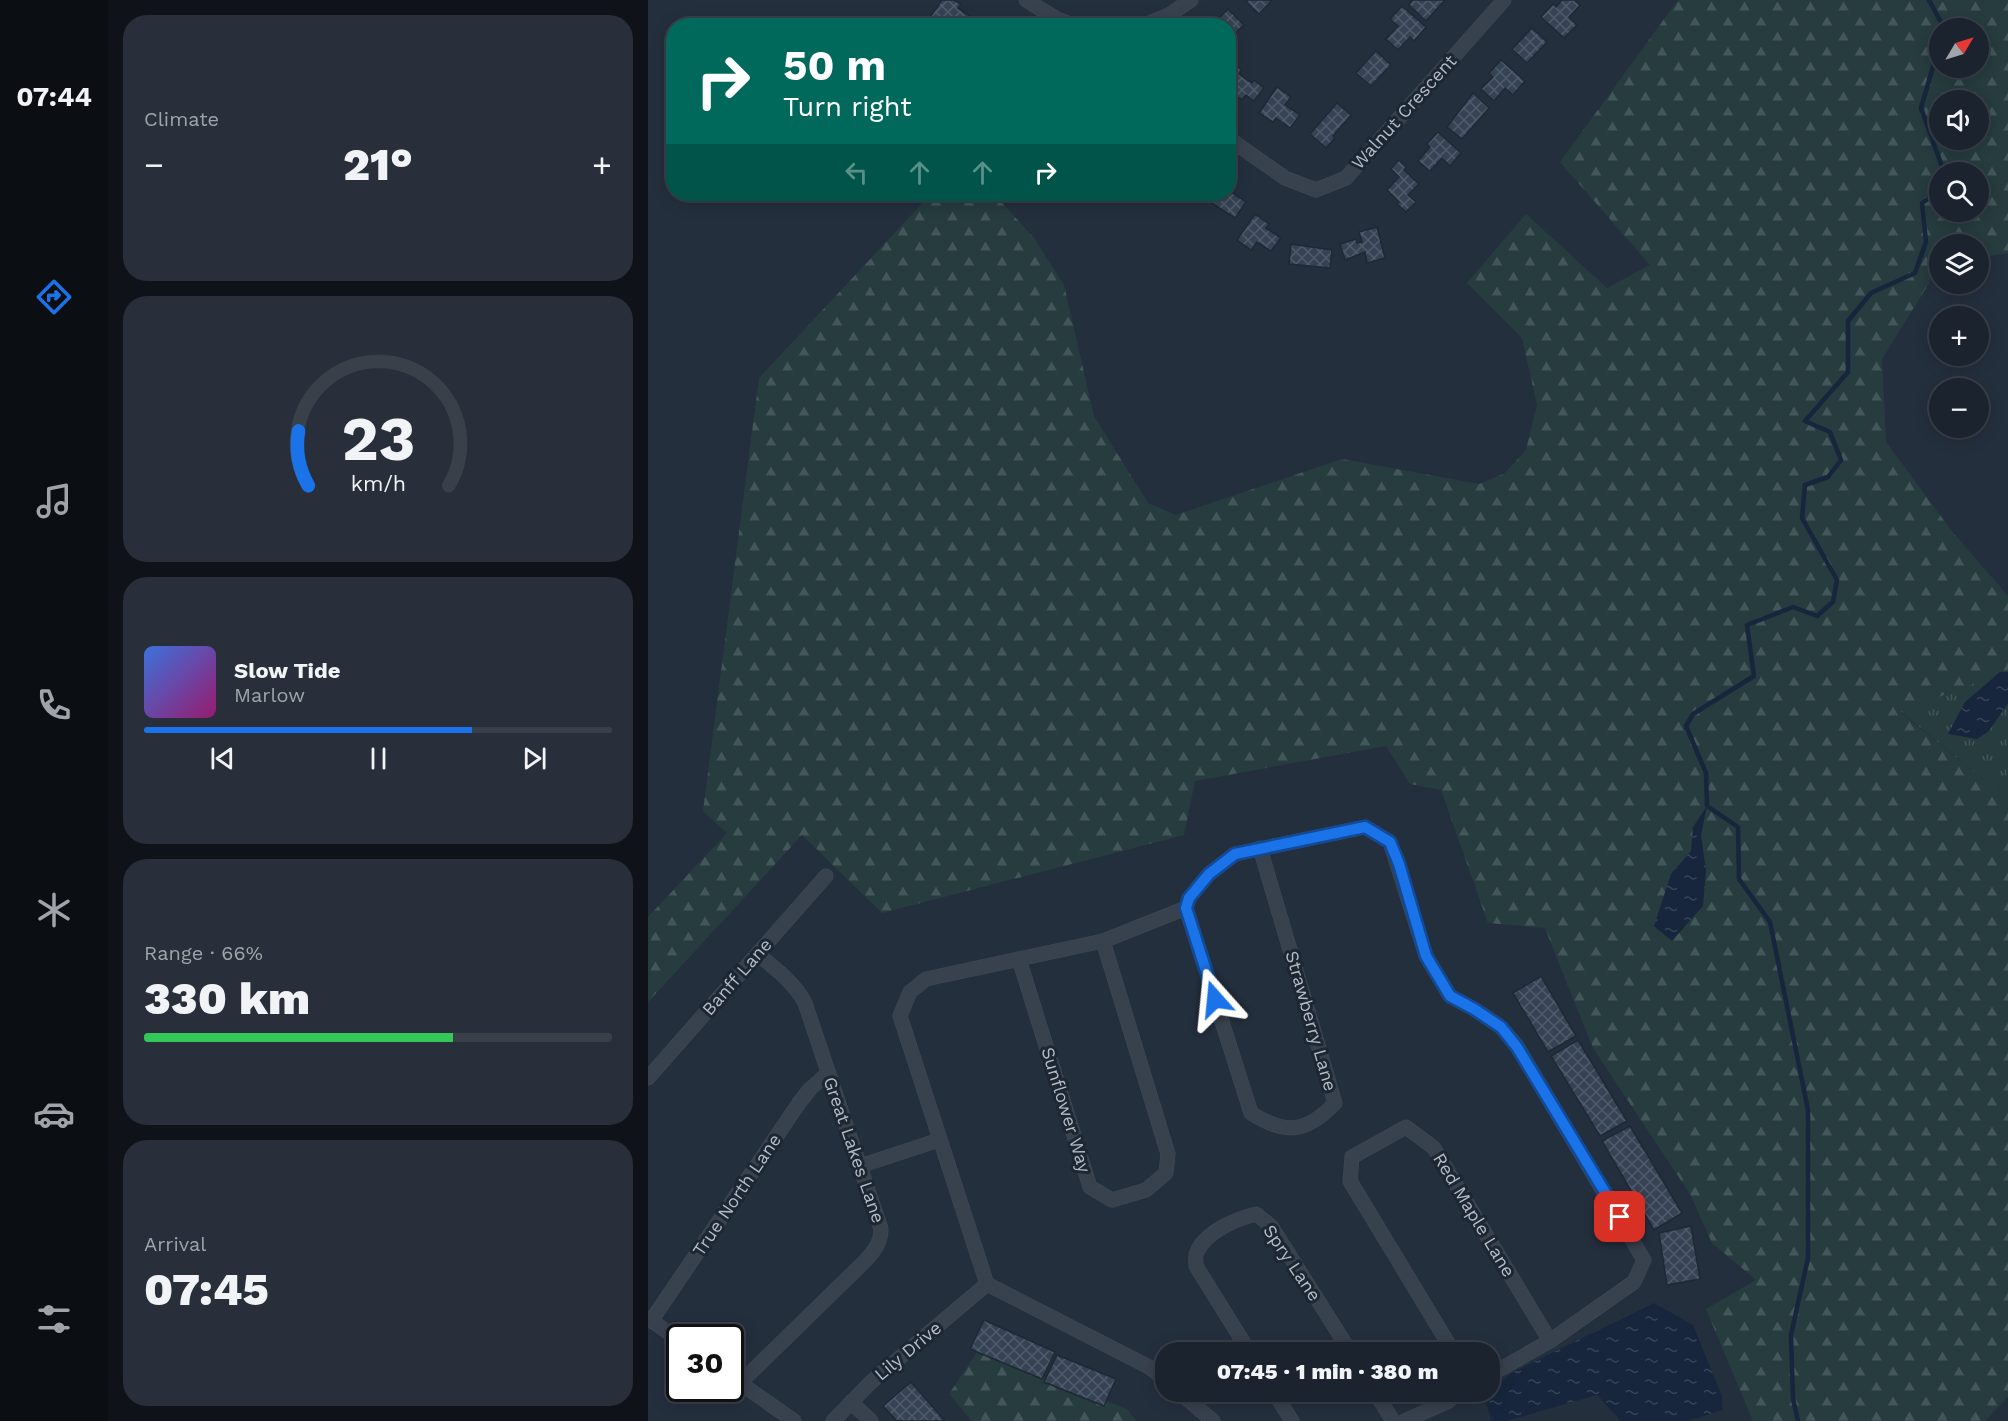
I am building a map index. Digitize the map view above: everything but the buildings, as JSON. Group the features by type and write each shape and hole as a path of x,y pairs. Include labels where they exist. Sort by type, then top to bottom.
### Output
{"street":[{"path":"1026,0 1055,18"},
{"path":"1162,18 1191,0"},
{"name":"Walnut Crescent","path":"1236,144 1286,178 1316,190 1346,178 1504,0"},
{"path":"1155,1371 1149,1366 987,1284 900,1016 910,992 926,979 1103,941 1186,908 1189,898 1209,874 1235,854 1365,827 1390,842 1399,864 1426,956 1450,996 1501,1027 1517,1047 1574,1138 1644,1260 1634,1282 1550,1341 1500,1369"},
{"name":"Strawberry Lane","path":"1186,908 1251,1113 1266,1123 1290,1129 1320,1118 1335,1103 1260,848"},
{"name":"Banff Lane","path":"648,1078 826,876"},
{"name":"Sunflower Way","path":"1019,959 1090,1187 1112,1200 1146,1190 1166,1173 1168,1154 1103,941"},
{"name":"Great Lakes Lane","path":"744,1372 864,1261 878,1244 881,1229 800,992 758,954"},
{"name":"True North Lane","path":"650,1320 799,1104 810,1089 828,1073"},
{"name":"Red Maple Lane","path":"1447,1342 1350,1181 1352,1157 1406,1127 1434,1148 1550,1341"},
{"path":"860,1166 939,1140"},
{"name":"Spry Lane","path":"1243,1342 1196,1266 1196,1252 1208,1237 1242,1217 1256,1214 1271,1226 1343,1342"},
{"name":"Lily Drive","path":"833,1421 871,1382 987,1284"},
{"path":"650,1320 666,1331"},
{"path":"744,1386 794,1421"},
{"path":"851,1402 871,1421"},
{"path":"1191,1402 1213,1421"},
{"path":"1280,1402 1292,1421"},
{"path":"1381,1402 1393,1421"},
{"path":"1404,1421 1447,1402"}],"green space":[{"path":"1678,0 2008,0 2008,253 1989,256 1989,234 1929,234 1929,283 1882,359 1886,442 1954,534 2008,596 2008,670 1900,712 1991,786 2008,797 2008,1397 1985,1421 1753,1421 1706,1309 1756,1280 1712,1243 1690,1194 1593,1048 1545,928 1488,923 1441,790 1410,784 1386,746 1195,781 1184,835 882,913 802,835 648,1002 648,917 727,833 703,811 759,378 924,201 1000,201 1034,238 1064,285 1094,416 1148,503 1176,515 1342,459 1479,484 1505,473 1526,450 1537,405 1522,338 1467,283 1526,214 1607,288 1650,265 1560,162"},
{"path":"2008,670 2008,797 1991,786 1900,711"},
{"path":"977,1352 1127,1409 1136,1421 972,1421 949,1394"}],"water":[{"path":"2000,672 2008,672 2008,703 1989,731 1977,739 1948,734 1965,702"},
{"path":"1707,806 1701,835 1706,871 1703,906 1672,941 1654,926 1671,874 1691,851 1693,827"},
{"path":"1654,1303 1693,1325 1722,1396 1722,1410 1689,1421 1621,1421 1597,1395 1507,1421 1492,1421 1486,1402 1500,1402 1500,1383 1513,1372"}],"waterway":[{"path":"1929,0 1939,18"},
{"path":"1930,78 1921,108 1940,162"},
{"path":"1798,1421 1793,1399 1791,1335 1808,1258 1808,1110 1770,922 1739,879 1738,827 1707,806 1706,773 1686,726 1693,714 1754,676 1747,625 1793,607 1817,616 1833,602 1837,580 1802,518 1805,485 1828,477 1841,460 1830,432 1805,421 1848,372 1848,321 1871,293 1915,273 1926,242 1922,203 1929,198"}],"route":[{"path":"1215,999 1186,908 1189,898 1209,874 1235,854 1365,827 1390,842 1399,864 1426,956 1450,996 1501,1027 1517,1047 1620,1217"}]}
